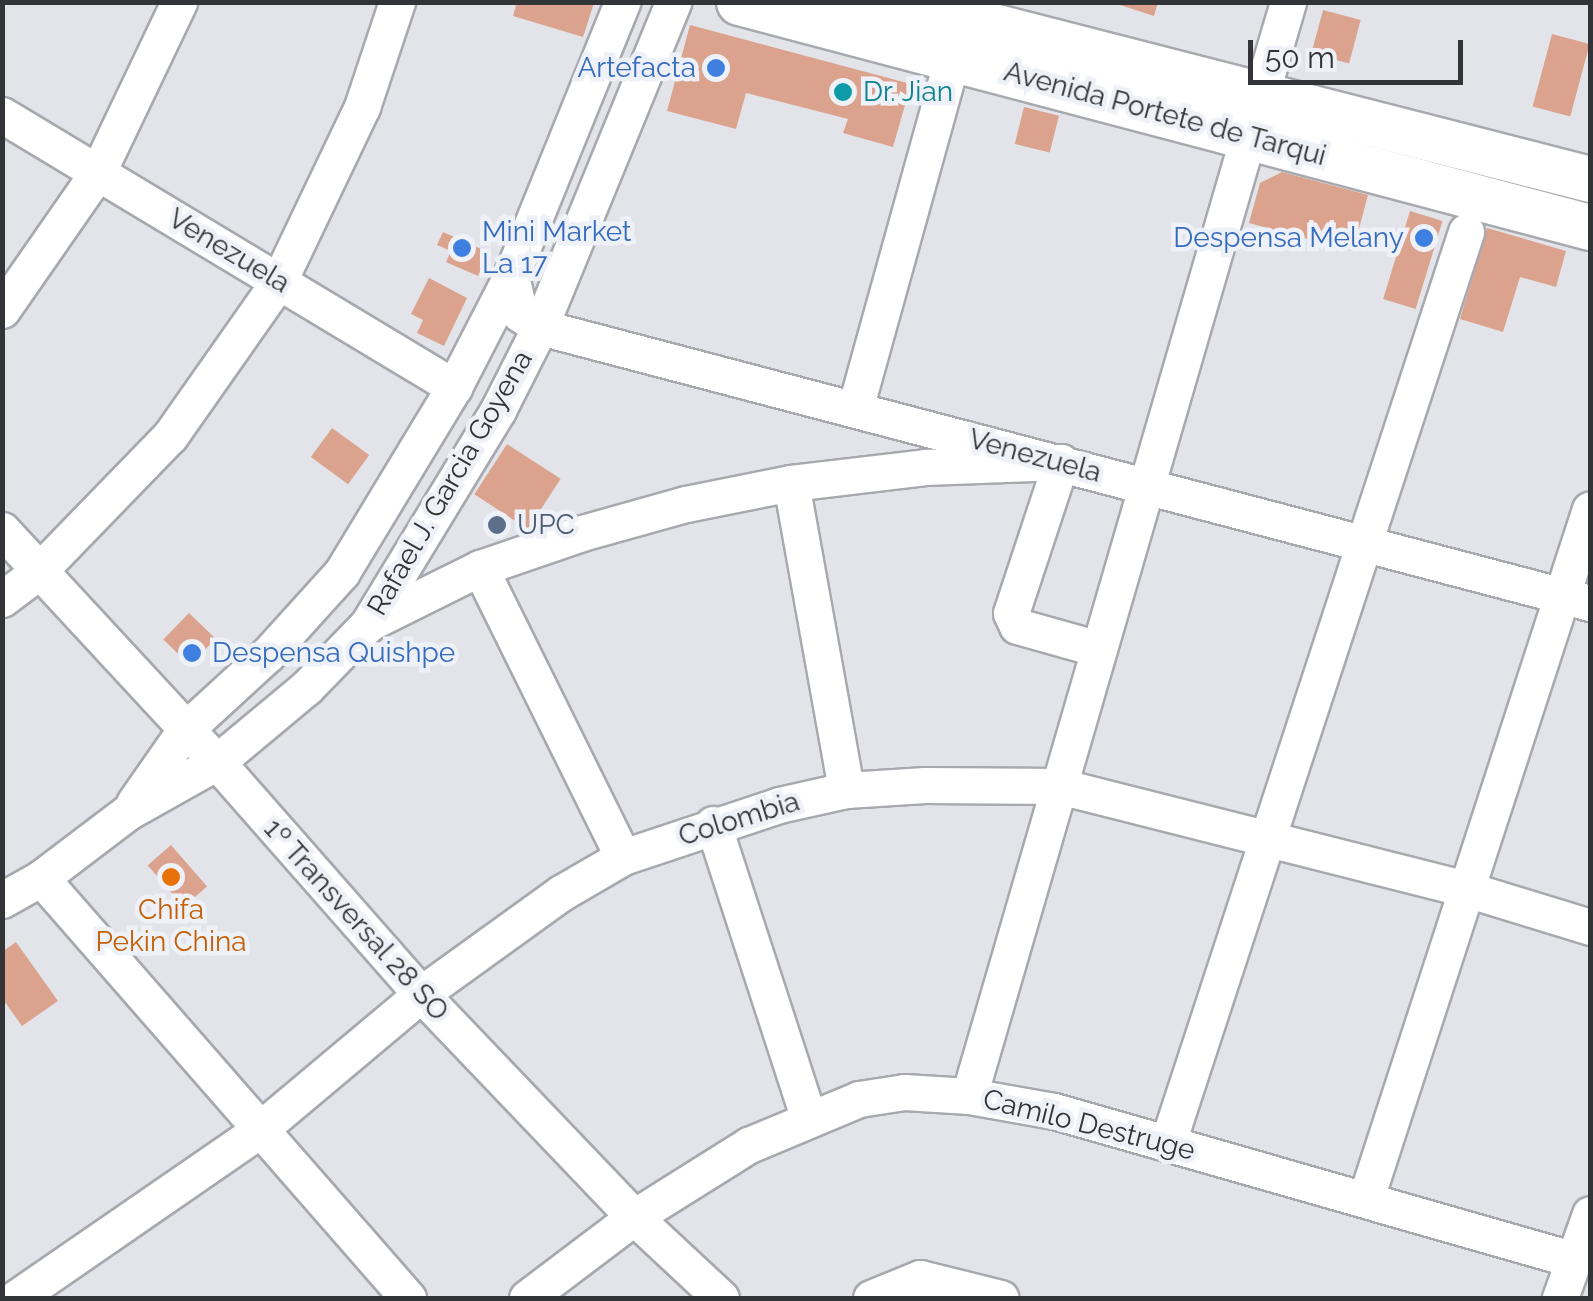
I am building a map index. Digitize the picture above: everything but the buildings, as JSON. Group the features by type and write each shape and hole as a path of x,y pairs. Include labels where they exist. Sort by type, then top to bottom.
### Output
{"main road":[{"name":"Avenida Portete de Tarqui","path":"738,2 1590,227"},
{"name":"Avenida Portete de Tarqui","path":"900,2 1590,178"}],"street":[{"path":"2,310 98,172 179,2"},
{"path":"2,599 38,572 170,436 279,281 362,107 397,2"},
{"name":"Rafael J. Garcia Goyena","path":"128,812 185,730 268,654 342,572 454,387 511,276 622,2"},
{"name":"Rafael J. Garcia Goyena","path":"2,900 41,878 128,812 217,762 306,687 368,624 498,410 540,326 673,2"},
{"name":"Avenida Portete de Tarqui","path":"783,2 1590,218"},
{"name":"Avenida Portete de Tarqui","path":"844,2 1590,200"},
{"path":"1261,94 1288,2"},
{"path":"855,410 953,56"},
{"name":"Venezuela","path":"2,115 454,387"},
{"path":"969,1096 1248,137"},
{"path":"1168,1142 1466,232"},
{"path":"511,276 520,314 540,326"},
{"name":"Venezuela","path":"540,326 1576,599"},
{"path":"368,624 480,568 668,509 791,483 926,467 1061,462 1011,614 1017,626 1099,649"},
{"path":"791,483 846,790"},
{"path":"1366,1198 1466,889 1576,599 1590,509"},
{"name":"1º Transversal 28 SO","path":"2,530 217,762 421,994 634,1217 722,1298"},
{"path":"480,568 623,857"},
{"name":"Colombia","path":"15,1298 258,1131 421,994 561,892 623,857 713,824 846,790 925,785 1059,786 1466,889 1590,927"},
{"path":"713,824 808,1117"},
{"path":"41,878 258,1131 408,1298"},
{"name":"Camilo Destruge","path":"526,1298 634,1217 749,1145 808,1117 859,1099 904,1092 969,1096 1054,1111 1366,1198 1585,1232"},
{"path":"1560,1298 1585,1232"},
{"path":"2,1277 15,1298"},
{"path":"871,1298 920,1278 1001,1298"}],"place":[{"name":"Artefacta","path":"716,68"},
{"name":"Dr. Jian","path":"843,92"},
{"name":"Despensa Melany","path":"1424,238"},
{"name":"Mini Market La 17","path":"462,248"},
{"name":"UPC","path":"497,525"},
{"name":"Despensa Quishpe","path":"192,653"},
{"name":"Chifa Pekin China","path":"171,877"}]}
